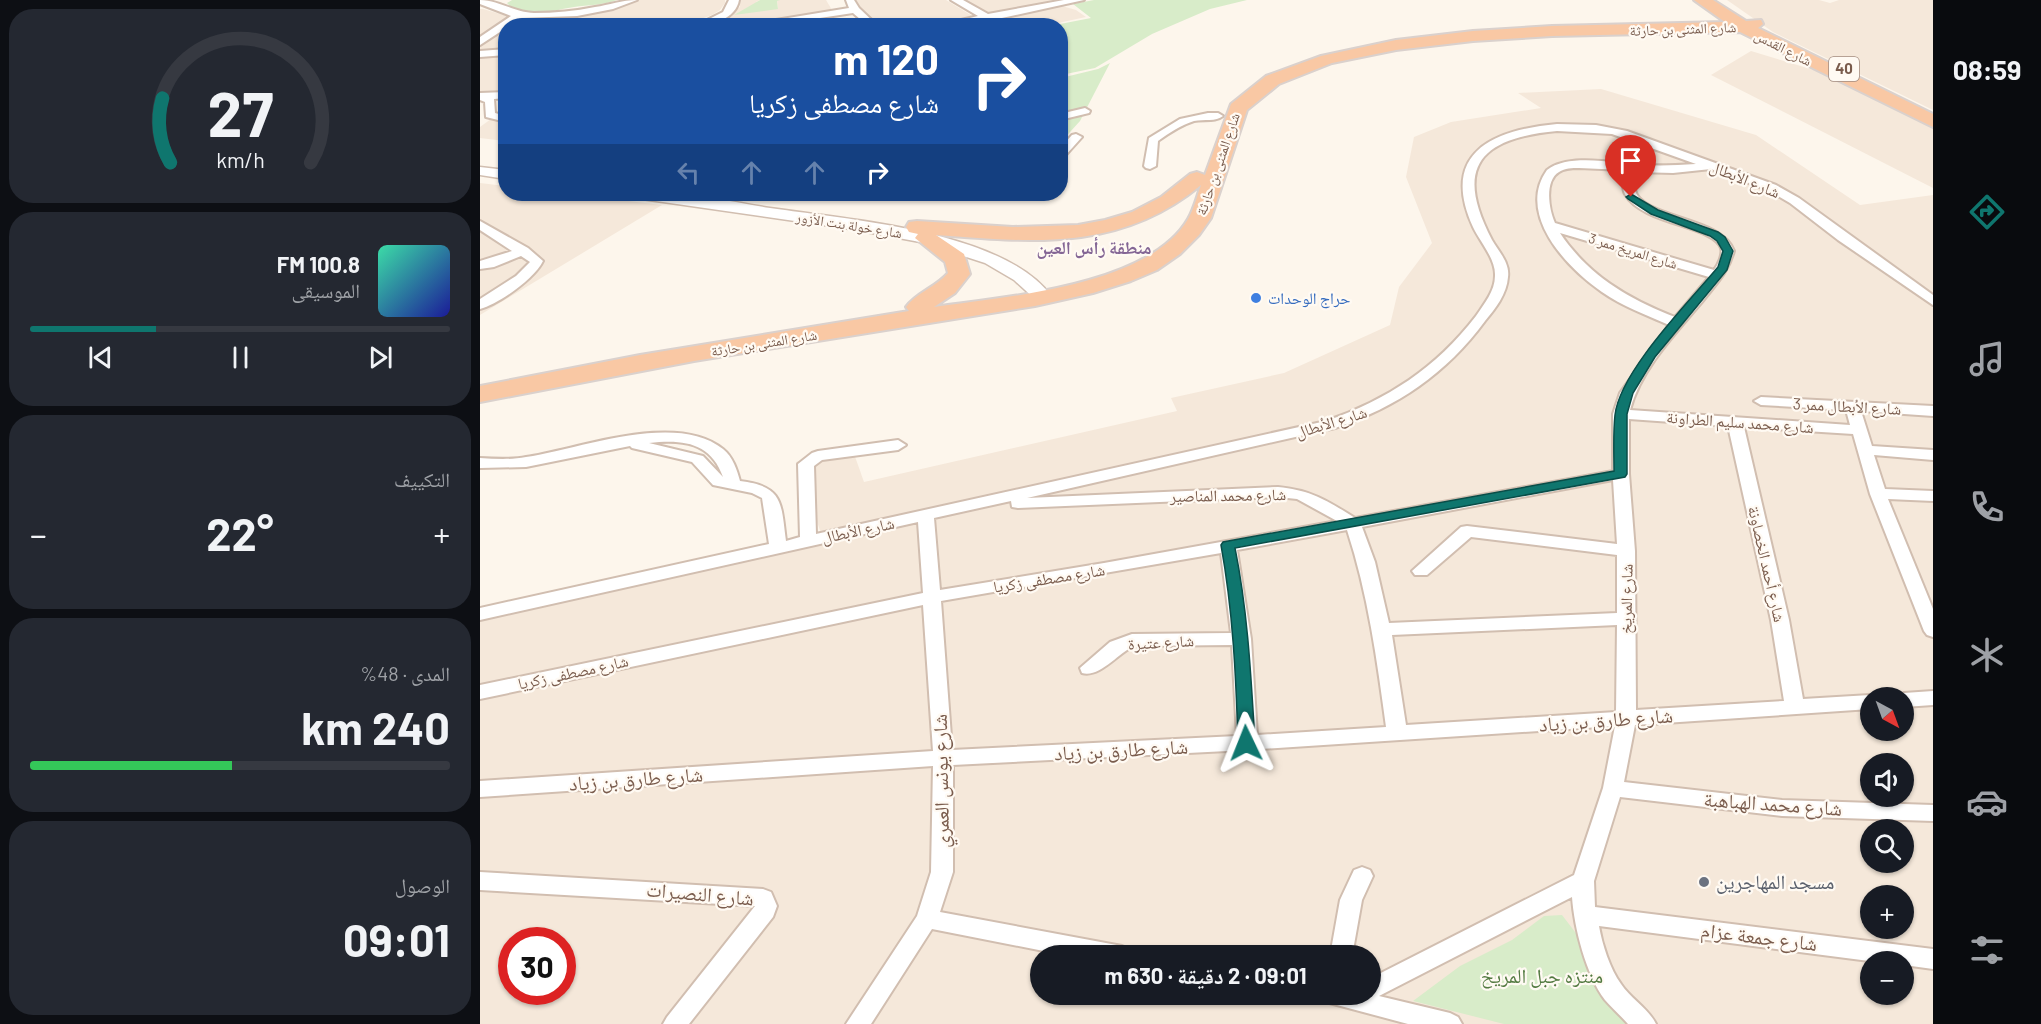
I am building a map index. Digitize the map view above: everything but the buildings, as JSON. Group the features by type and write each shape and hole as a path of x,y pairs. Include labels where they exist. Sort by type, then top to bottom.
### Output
{"highway":[{"name":"شارع القدس","path":"1707,1 1826,69 1933,121"},
{"path":"1688,24 1704,14 1707,1"},
{"name":"شارع القدس","path":"1745,23 1933,114"},
{"name":"شارع المثنى بن حارثة","path":"490,386 630,365 1045,289 1097,272 1149,249 1177,224 1227,98 1251,78 1302,59 1350,46 1450,32 1745,23"},
{"name":"شارع المثنى بن حارثة","path":"490,386 918,307 1111,280 1138,270 1177,248 1200,218 1238,108 1246,96 1264,82 1314,63 1392,46 1488,36 1745,23"},
{"path":"1616,31 1676,36 1738,45 1826,69"},
{"path":"921,232 1036,234 1087,231 1110,226 1151,210 1168,201 1197,178"},
{"path":"918,307 947,288 959,274 959,265 951,253 921,232"}],"street":[{"path":"482,3 499,0"},
{"path":"482,3 518,15 548,15 618,6 632,0"},
{"path":"717,18 726,14 734,4 734,0"},
{"path":"850,0 855,10 864,18"},
{"path":"956,0 988,18 1078,0"},
{"path":"800,18 855,10"},
{"path":"514,18 518,15"},
{"path":"480,42 498,29"},
{"path":"480,54 498,53"},
{"path":"480,96 498,95"},
{"path":"480,96 490,100 490,115 498,116"},
{"path":"1068,115 1085,111"},
{"path":"1150,165 1153,140 1168,128 1197,115 1218,116"},
{"name":"شارع الأبطال","path":"480,614 1330,425 1386,404 1419,384 1458,347 1484,315 1499,289 1502,272 1472,209 1469,176 1473,163 1487,146 1497,140 1528,132 1580,127 1596,128 1639,138 1783,194 1933,301"},
{"path":"1068,146 1076,137"},
{"path":"480,162 498,165"},
{"path":"1677,323 1647,311 1600,284 1569,258 1550,226 1542,206 1542,198 1549,175 1553,170 1567,166 1677,169 1711,165"},
{"name":"شارع المريخ","path":"1583,881 1613,788 1626,719 1626,551 1621,474 1621,414 1627,393 1636,378 1727,259 1726,245 1714,234 1654,212 1637,202 1629,191 1629,168"},
{"path":"480,171 498,174"},
{"name":"شارع خولة بنت الأزور","path":"691,201 921,232"},
{"name":"شارع خولة بنت الأزور","path":"746,201 921,232 1012,271 1045,289"},
{"path":"480,225 535,259 535,267 480,304"},
{"name":"شارع المريخ ممر 3","path":"1550,226 1717,275"},
{"path":"480,265 523,251"},
{"name":"شارع الأبطال ممر 3","path":"1761,401 1933,411"},
{"path":"1852,406 1878,494 1933,632"},
{"name":"شارع محمد سليم الطراونة","path":"1621,414 1858,430"},
{"name":"شارع أحمد الخصاونة","path":"1735,422 1780,620 1795,707"},
{"path":"480,463 526,463 622,442 697,459 705,465 714,478 725,485 753,487 769,494 778,546"},
{"path":"808,540 806,464 808,461 819,456 898,445"},
{"path":"1864,450 1933,455"},
{"name":"شارع مصطفى زكريا","path":"480,692 932,597 1104,569 1621,474"},
{"name":"شارع محمد المناصير","path":"989,502 1037,503 1167,495 1278,492 1310,497 1353,524"},
{"path":"1878,494 1933,496"},
{"name":"شارع يونس العمري","path":"858,1024 927,919 942,872 943,758 926,516"},
{"path":"1353,524 1366,562 1382,629 1397,732"},
{"path":"1421,571 1467,531 1626,551"},
{"path":"1228,545 1242,639 1246,743"},
{"path":"1382,629 1625,618"},
{"name":"شارع عتيرة","path":"1089,668 1117,646 1132,640 1242,639"},
{"path":"1914,699 1933,698"},
{"name":"شارع طارق بن زياد","path":"480,789 943,758 1246,743 1860,703"},
{"name":"شارع محمد الهباهبة","path":"1613,788 1782,808 1933,813"},
{"path":"1343,945 1351,900 1362,876"},
{"name":"شارع النصيرات","path":"480,881 763,898 765,911 675,1024"},
{"path":"1381,979 1583,881 1588,930 1604,976 1613,992 1644,1024"},
{"name":"شارع جمعة عزام","path":"1585,915 1933,959"},
{"path":"927,919 1064,945"},
{"path":"1381,1004 1450,1024"}],"shaded area":[{"path":"636,0 725,0 720,10 704,18 533,18 612,9"},
{"path":"739,0 760,0 756,2 778,9 777,0 826,0 832,10 827,13 789,18 721,18 740,7"},
{"path":"855,0 946,0 974,17 968,18 869,18"},
{"path":"961,0 1062,0 987,14"},
{"path":"1727,0 1819,0 1830,3 1839,0 1933,0 1933,110 1773,32"},
{"path":"1062,6 1076,10 1086,17 1068,21 1068,18 997,18"},
{"path":"480,9 511,17 498,18 498,26 480,39"},
{"path":"498,31 498,49 480,50 480,43"},
{"path":"1751,51 1827,74 1933,127 1933,188 1711,75"},
{"path":"498,55 498,91 480,92 480,56"},
{"path":"1601,89 1756,135 1860,205 1933,195 1933,1024 480,1024 480,618 822,536 796,462 852,448 864,482 1177,411 1171,398 1284,373 1390,325 1399,287 1432,243 1406,177 1414,137 1451,122 1541,108 1518,93"},
{"path":"491,119 498,120 498,140 480,138 480,127"},
{"path":"480,183 498,185 498,201 628,201 662,205 480,315"}],"green space":[{"path":"512,0 617,0 531,14 514,9 507,3"},
{"path":"760,0 780,0 777,1 778,9 734,15"},
{"path":"1094,0 1247,0 1210,9 1152,34 1095,68 1068,74 1068,22 1091,18 1073,4"},
{"path":"1110,63 1080,121 1068,134 1068,76 1098,69"},
{"name":"منتزه جبل المريخ","path":"1562,915 1582,941 1630,1024 1504,1024 1413,1001 1460,966 1512,940 1544,916"}],"place":[{"name":"حراج الوحدات","path":"1256,298"},
{"name":"مسجد المهاجرين","path":"1704,882"}],"district":[{"name":"منطقة رأس العين","path":"1094,248"}],"route":[{"path":"1246,743 1242,639 1228,545 1621,474 1621,414 1627,393 1650,356 1723,268 1728,251 1726,245 1714,234 1644,208 1631,197"}]}
